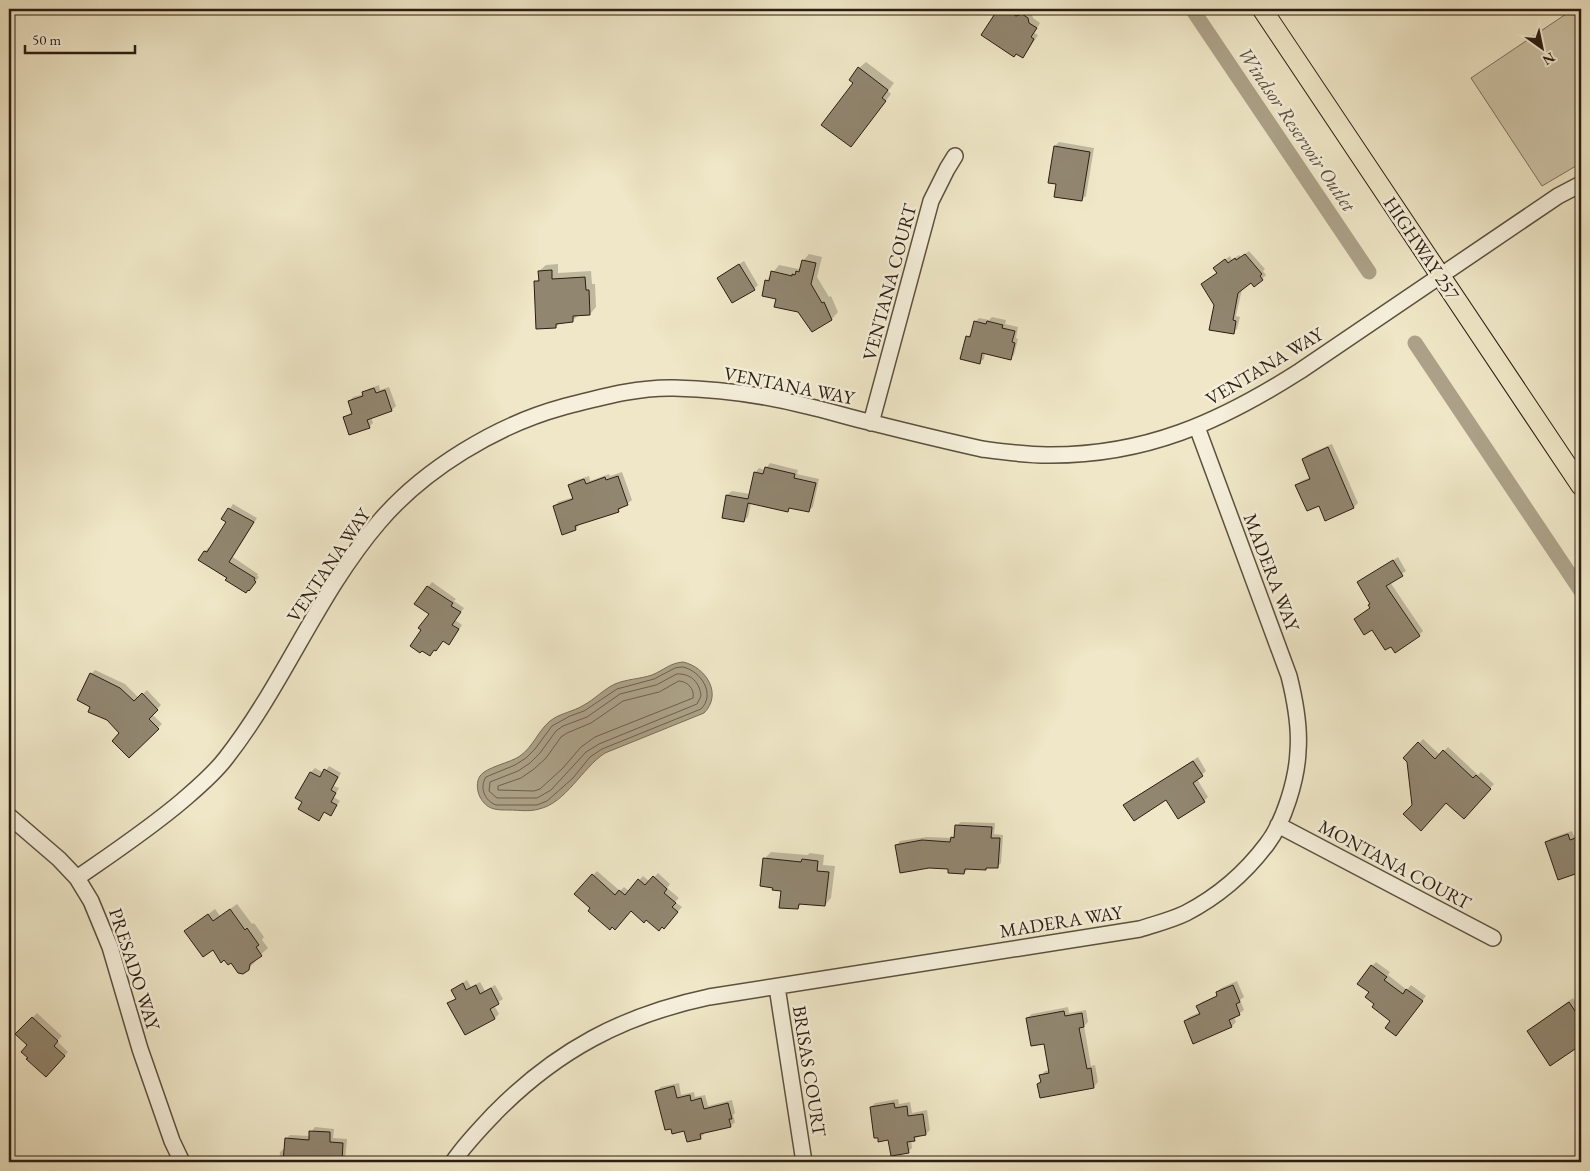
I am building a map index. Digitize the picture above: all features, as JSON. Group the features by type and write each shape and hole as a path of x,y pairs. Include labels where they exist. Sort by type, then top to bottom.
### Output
{"main road":[{"name":"HIGHWAY 257","path":"1262,9 1581,486"}],"street":[{"name":"VENTANA COURT","path":"872,423 931,200 955,156"},
{"name":"VENTANA WAY","path":"77,878 164,816 210,777 264,704 322,604 356,552 380,521 416,485 448,461 515,424 592,399 653,388 708,389 764,396 806,405 982,449 1045,455 1101,452 1130,447 1167,438 1197,427 1262,395 1558,196 1581,184"},
{"name":"MADERA WAY","path":"453,1162 478,1130 539,1072 598,1035 621,1024 665,1008 709,997 1140,929 1168,920 1204,903 1234,879 1267,843 1278,825 1295,776 1298,734 1293,693 1271,625 1197,427"},
{"name":"PRESADO WAY","path":"9,816 44,845 77,878 91,901 110,947 140,1049 172,1141 182,1162"},
{"name":"MONTANA COURT","path":"1278,825 1493,938"},
{"name":"BRISAS COURT","path":"777,986 804,1162"}],"shaded area":[{"path":"1572,10 1581,16 1581,163 1542,186 1471,78"}],"water":[{"path":"683,662 699,669 709,682 712,698 704,713 605,753 589,767 566,793 549,805 539,809 500,810 489,807 483,801 478,789 480,776 487,770 520,756 550,721 584,705 615,684 652,675 671,665"}],"building":[{"path":"998,9 1005,9 1016,16 1022,14 1028,18 1029,23 1037,28 1031,37 1034,39 1023,58 1016,54 1014,57 981,35"},
{"path":"858,67 888,90 882,98 886,101 851,147 821,125 853,83 849,80"},
{"path":"1054,146 1090,152 1082,201 1054,197 1056,184 1048,183"},
{"path":"1245,254 1262,274 1260,276 1263,280 1254,287 1251,283 1238,293 1233,320 1236,321 1234,334 1209,330 1214,305 1201,284 1217,273 1213,268 1225,259 1228,263"},
{"path":"802,260 816,263 811,284 822,303 824,302 832,320 812,332 798,312 774,307 776,299 762,296 765,280 769,281 771,271 795,275 796,271 799,272"},
{"path":"739,264 755,290 732,303 717,278"},
{"path":"552,270 552,279 585,277 586,290 589,290 590,315 573,316 573,322 556,324 556,328 536,329 534,281 539,281 538,271"},
{"path":"974,321 986,324 987,321 1003,325 1002,328 1015,331 1012,342 1015,343 1011,360 982,353 980,364 960,359 966,336 970,337"},
{"path":"374,388 376,393 385,390 392,411 367,420 370,428 349,435 343,417 352,414 348,401 363,396 362,392"},
{"path":"1328,447 1354,508 1325,521 1319,506 1307,511 1295,485 1310,479 1302,459"},
{"path":"765,467 795,474 794,478 816,483 809,512 789,508 788,512 748,503 744,522 722,518 726,495 748,499 754,472 763,474"},
{"path":"618,476 628,505 618,509 619,512 575,526 576,530 562,535 553,506 573,499 568,485 584,479 586,484 605,477 606,480"},
{"path":"228,508 254,522 229,562 255,578 256,582 246,593 225,580 227,578 198,560 204,551 207,552 226,522 221,519"},
{"path":"1393,560 1403,576 1386,586 1420,636 1395,653 1391,647 1385,650 1372,630 1364,635 1354,619 1370,608 1368,605 1370,604 1357,582"},
{"path":"427,586 453,603 451,606 461,612 452,625 459,629 449,645 443,641 430,656 422,651 420,653 410,646 421,630 418,628 429,614 414,604"},
{"path":"90,673 120,688 134,701 142,693 158,710 149,719 159,729 129,758 112,741 119,733 107,720 88,712 90,707 77,700"},
{"path":"1418,742 1435,759 1443,750 1473,778 1476,775 1491,789 1464,819 1446,803 1421,831 1403,814 1412,805 1407,762 1403,758"},
{"path":"1193,761 1203,776 1193,783 1205,802 1178,819 1166,800 1134,821 1123,805"},
{"path":"324,769 338,777 331,790 336,793 331,802 337,805 331,816 324,812 319,821 298,809 302,802 295,798 310,772 320,777"},
{"path":"955,825 992,827 991,838 1000,838 998,868 986,868 986,870 965,869 964,874 948,873 948,869 929,868 900,873 895,845 922,840 950,842 951,837 954,838"},
{"path":"1568,834 1570,840 1581,836 1581,861 1577,862 1581,872 1558,880 1545,842"},
{"path":"763,858 801,862 802,859 818,861 817,871 829,872 825,906 799,904 798,909 779,908 781,891 760,886"},
{"path":"592,874 615,895 619,890 625,895 638,879 645,885 653,876 667,889 664,893 676,903 672,907 678,912 664,929 662,927 659,931 646,920 644,923 631,911 615,930 612,927 610,930 588,911 590,908 574,894"},
{"path":"230,909 259,945 256,947 262,956 250,964 249,970 243,974 238,973 231,963 228,965 224,960 221,963 213,950 203,957 184,931 208,914 213,921"},
{"path":"1371,965 1387,977 1384,980 1403,994 1406,989 1423,1001 1396,1036 1385,1028 1390,1021 1372,1007 1374,1004 1365,997 1369,992 1357,984"},
{"path":"463,983 466,990 476,985 480,994 491,988 499,1004 490,1009 495,1019 465,1035 447,1003 456,999 451,990"},
{"path":"1233,985 1240,1002 1236,1004 1240,1015 1229,1020 1232,1027 1193,1044 1184,1021 1200,1014 1196,1006 1217,996 1216,992"},
{"path":"1569,1002 1575,1011 1581,1006 1581,1045 1550,1066 1527,1031"},
{"path":"1064,1011 1065,1016 1082,1013 1084,1027 1079,1028 1087,1069 1091,1068 1094,1088 1040,1098 1037,1084 1041,1082 1039,1075 1049,1073 1044,1044 1031,1046 1026,1018"},
{"path":"32,1017 58,1041 54,1046 65,1056 46,1077 26,1059 28,1058 21,1052 27,1045 15,1034"},
{"path":"674,1086 677,1098 690,1095 691,1101 701,1098 704,1109 728,1103 732,1119 729,1119 731,1127 700,1134 701,1139 687,1142 684,1131 672,1134 671,1129 665,1130 655,1091"},
{"path":"894,1103 895,1108 907,1106 908,1116 923,1114 926,1135 914,1137 915,1141 907,1142 909,1153 891,1156 888,1140 878,1142 878,1138 874,1138 870,1107"},
{"path":"309,1131 330,1132 330,1142 343,1143 342,1162 283,1162 285,1138 309,1140"}],"waterway":[{"name":"Windsor Reservoir Outlet","path":"1192,9 1369,272"},
{"name":"Windsor Reservoir Outlet","path":"1415,343 1581,591"}]}
